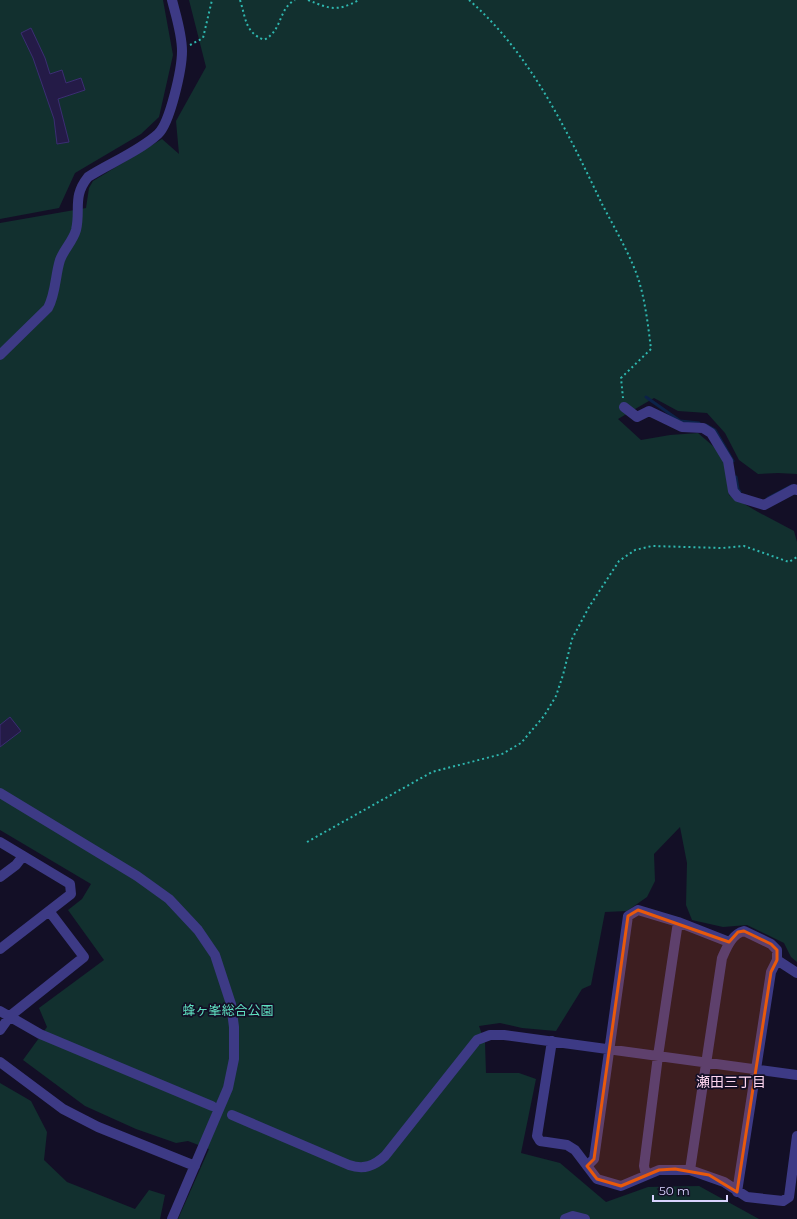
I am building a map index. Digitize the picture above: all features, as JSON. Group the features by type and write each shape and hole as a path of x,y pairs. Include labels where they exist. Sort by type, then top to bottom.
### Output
{"street":[{"path":"0,356 48,308 52,300 61,259 74,237 76,229 77,198 81,186 88,177 148,142 159,133 166,124 182,63 182,49 172,0"},
{"path":"624,408 637,417 649,411 682,427 703,428 711,433 728,461 733,491 738,497 764,504 794,489 797,490"},
{"path":"0,793 137,876 169,899 198,930 215,955 232,1004 234,1059 228,1088 172,1219"},
{"path":"0,842 70,884 71,894 0,949"},
{"path":"0,877 23,856"},
{"path":"588,1166 594,1159 628,916 638,910 678,922 730,942"},
{"path":"0,1030 10,1016 84,957 49,911"},
{"path":"646,1175 644,1166 658,1056 678,922"},
{"path":"690,1170 722,958 730,942 738,932 744,931 774,947 777,950 777,960 770,972 737,1192"},
{"path":"777,960 797,973"},
{"path":"0,1011 40,1034 212,1106"},
{"path":"232,1115 358,1168 367,1167 377,1163 385,1156 477,1040 490,1035 504,1035 797,1075"},
{"path":"552,1042 537,1136 540,1141 567,1145 575,1150 597,1179 621,1186 632,1183 659,1170 690,1170 724,1182 737,1192 747,1197 783,1201 789,1197 797,1136"},
{"path":"0,1062 63,1109 98,1126 195,1166"},
{"path":"565,1219 573,1216 585,1219"}],"path":[{"path":"182,49 203,38 212,0"},
{"path":"240,0 248,27 253,35 264,40 272,36 288,4 295,0"},
{"path":"308,0 330,9 351,4 359,0"},
{"path":"469,0 488,17 528,66 566,129 637,275 645,306 651,349 620,378 624,408"},
{"path":"307,842 432,772 502,754 521,743 544,716 556,696 572,639 589,607 619,561 635,550 652,546 722,548 744,546 789,562 797,557"}],"highlighted area":[{"path":"638,910 729,942 738,932 744,931 771,944 777,950 777,960 771,972 737,1192 709,1175 675,1169 659,1170 621,1186 597,1179 587,1166 594,1159 628,916"}],"green space":[{"path":"0,0 163,0 173,55 159,117 141,134 75,173 59,208 0,219"},
{"name":"蜂ヶ峯総合公園","path":"189,0 797,0 797,474 758,474 739,460 725,433 707,413 678,411 654,398 618,419 641,440 670,435 698,433 713,446 724,459 729,495 794,531 797,542 797,962 791,957 784,943 747,925 723,927 692,920 686,905 687,863 680,827 654,854 655,881 647,897 627,911 605,912 591,985 582,989 556,1031 522,1028 500,1023 479,1026 485,1043 486,1073 519,1073 536,1079 521,1153 560,1163 606,1202 648,1187 699,1186 759,1219 178,1219 209,1149 188,1141 176,1143 136,1129 85,1106 23,1060 47,1027 39,1008 104,960 68,910 82,899 91,884 0,830 0,223 86,208 89,188 93,181 162,139 179,154 176,121 206,67"},
{"path":"0,1083 31,1101 47,1132 44,1160 67,1182 135,1209 149,1190 165,1195 160,1219 0,1219"}],"building":[{"path":"31,28 45,58 50,74 62,70 66,83 81,78 85,90 58,99 69,142 57,144 54,119 33,58 21,33"},
{"path":"10,717 21,731 0,747 0,725"}],"waterway":[{"path":"646,397 680,421 699,423"},
{"path":"706,425 715,430 733,461"},
{"path":"736,477 740,492"},
{"path":"768,498 791,486"}],"district":[{"name":"瀬田三丁目","path":"731,1082"}]}
